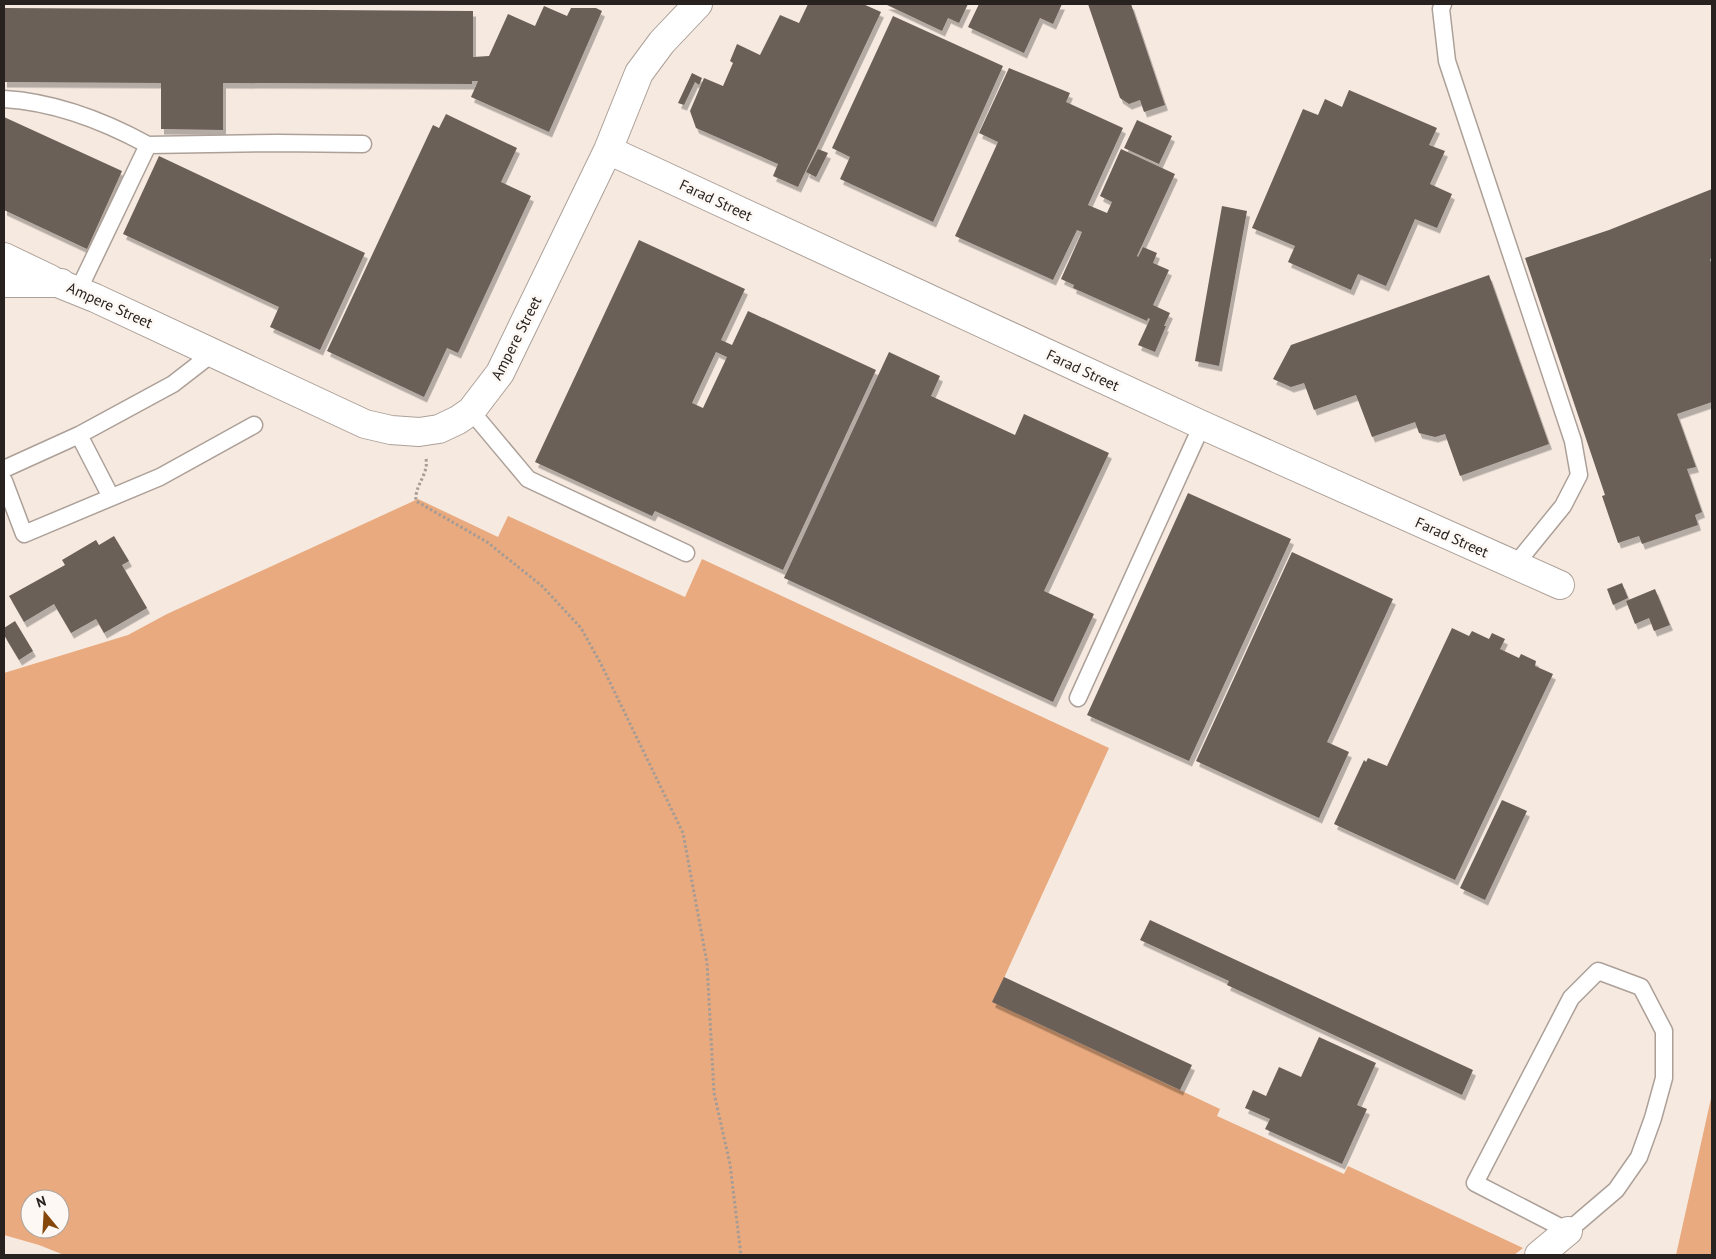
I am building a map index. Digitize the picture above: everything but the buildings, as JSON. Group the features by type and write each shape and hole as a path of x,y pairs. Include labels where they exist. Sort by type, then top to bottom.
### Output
{"street":[{"name":"Ampere Street","path":"4,265 32,272 63,284 365,424 391,430 419,432 439,429 472,411 500,373 608,150 639,73 662,42 698,4"},
{"name":"Farad Street","path":"608,150 1202,425 1560,585"},
{"path":"4,257 63,284"},
{"path":"4,284 63,284"},
{"path":"1538,1255 1568,1231"}],"lane":[{"path":"1443,4 1441,9 1447,61 1573,441 1579,476 1564,506 1515,565"},
{"path":"4,99 40,104 94,119 148,145 363,144"},
{"path":"63,284 148,145"},
{"path":"4,469 79,435 172,384 213,353"},
{"path":"472,411 528,479 686,552"},
{"path":"1078,698 1202,425"},
{"path":"4,481 24,534 160,477 254,426"},
{"path":"79,435 111,497"},
{"path":"1598,971 1641,987 1664,1031 1664,1078 1654,1118 1639,1157 1616,1190 1568,1231 1475,1183 1570,998 1598,971"}],"path":[{"path":"419,432 427,466 415,494 416,501 487,542 542,586 581,628 601,664 683,833 707,963 714,1092 730,1164 741,1255"}],"shaded area":[{"path":"418,499 498,537 508,516 685,597 702,559 1109,748 993,1002 1220,1109 1217,1116 1344,1174 1348,1166 1523,1248 1514,1255 64,1255 39,1245 4,1235 4,673 128,635 167,614"},
{"path":"1712,1094 1712,1255 1676,1255"}]}
